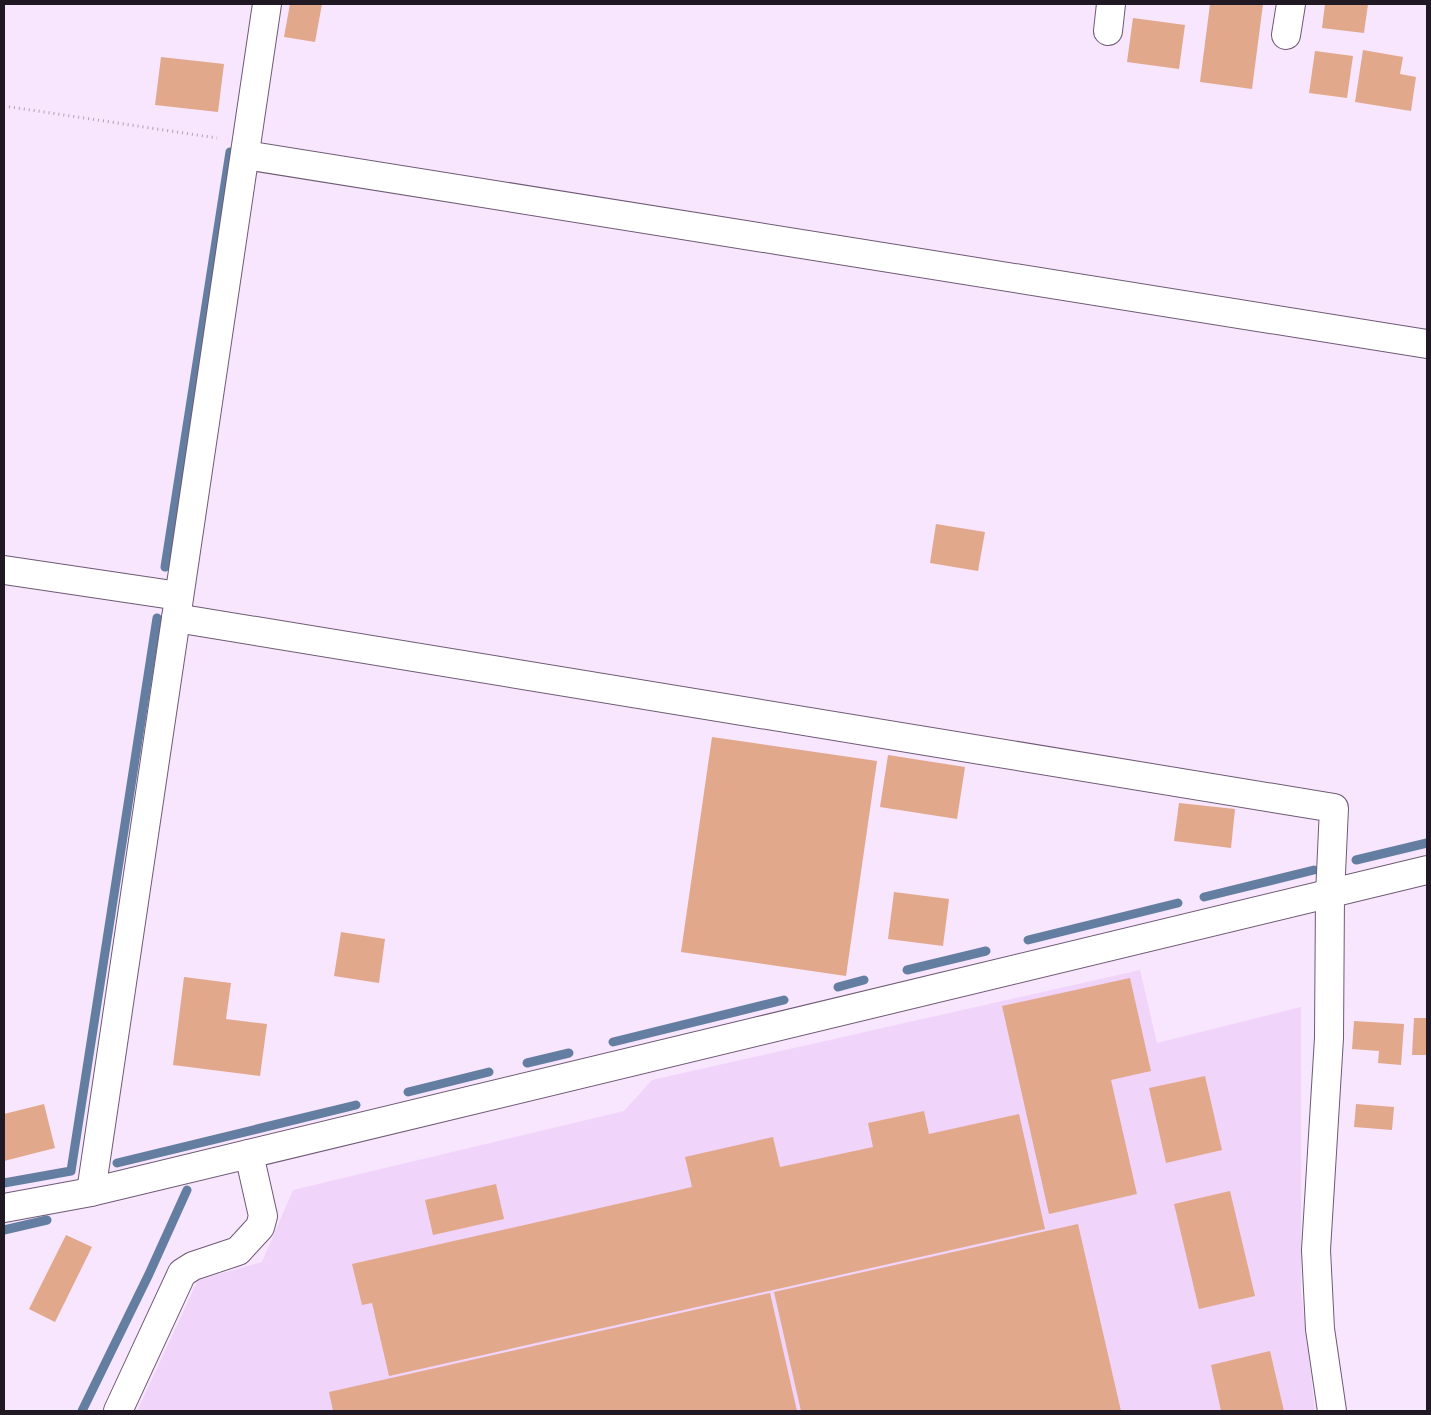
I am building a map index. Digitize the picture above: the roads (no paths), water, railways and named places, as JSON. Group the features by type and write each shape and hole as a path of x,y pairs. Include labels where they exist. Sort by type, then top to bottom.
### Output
{"street":[{"path":"91,1192 267,4"},
{"path":"1108,31 1111,4"},
{"path":"1286,35 1291,4"},
{"path":"246,149 1427,344"},
{"path":"4,570 177,607 1334,808 1330,895 1329,1038 1316,1250 1320,1329 1332,1411"},
{"path":"4,1208 91,1192 1330,895 1427,870"},
{"path":"118,1411 182,1273 192,1266 238,1252 260,1228 263,1216 249,1154"}],"waterway":[{"path":"165,567 230,152"},
{"path":"4,1183 71,1171 157,618"},
{"path":"1356,860 1427,843"},
{"path":"1204,897 1314,870"},
{"path":"1028,940 1178,903"},
{"path":"907,970 986,951"},
{"path":"838,987 864,980"},
{"path":"613,1042 784,1000"},
{"path":"527,1063 569,1053"},
{"path":"408,1092 489,1072"},
{"path":"117,1163 356,1105"},
{"path":"82,1411 149,1274 187,1190"},
{"path":"4,1230 47,1220"}]}
